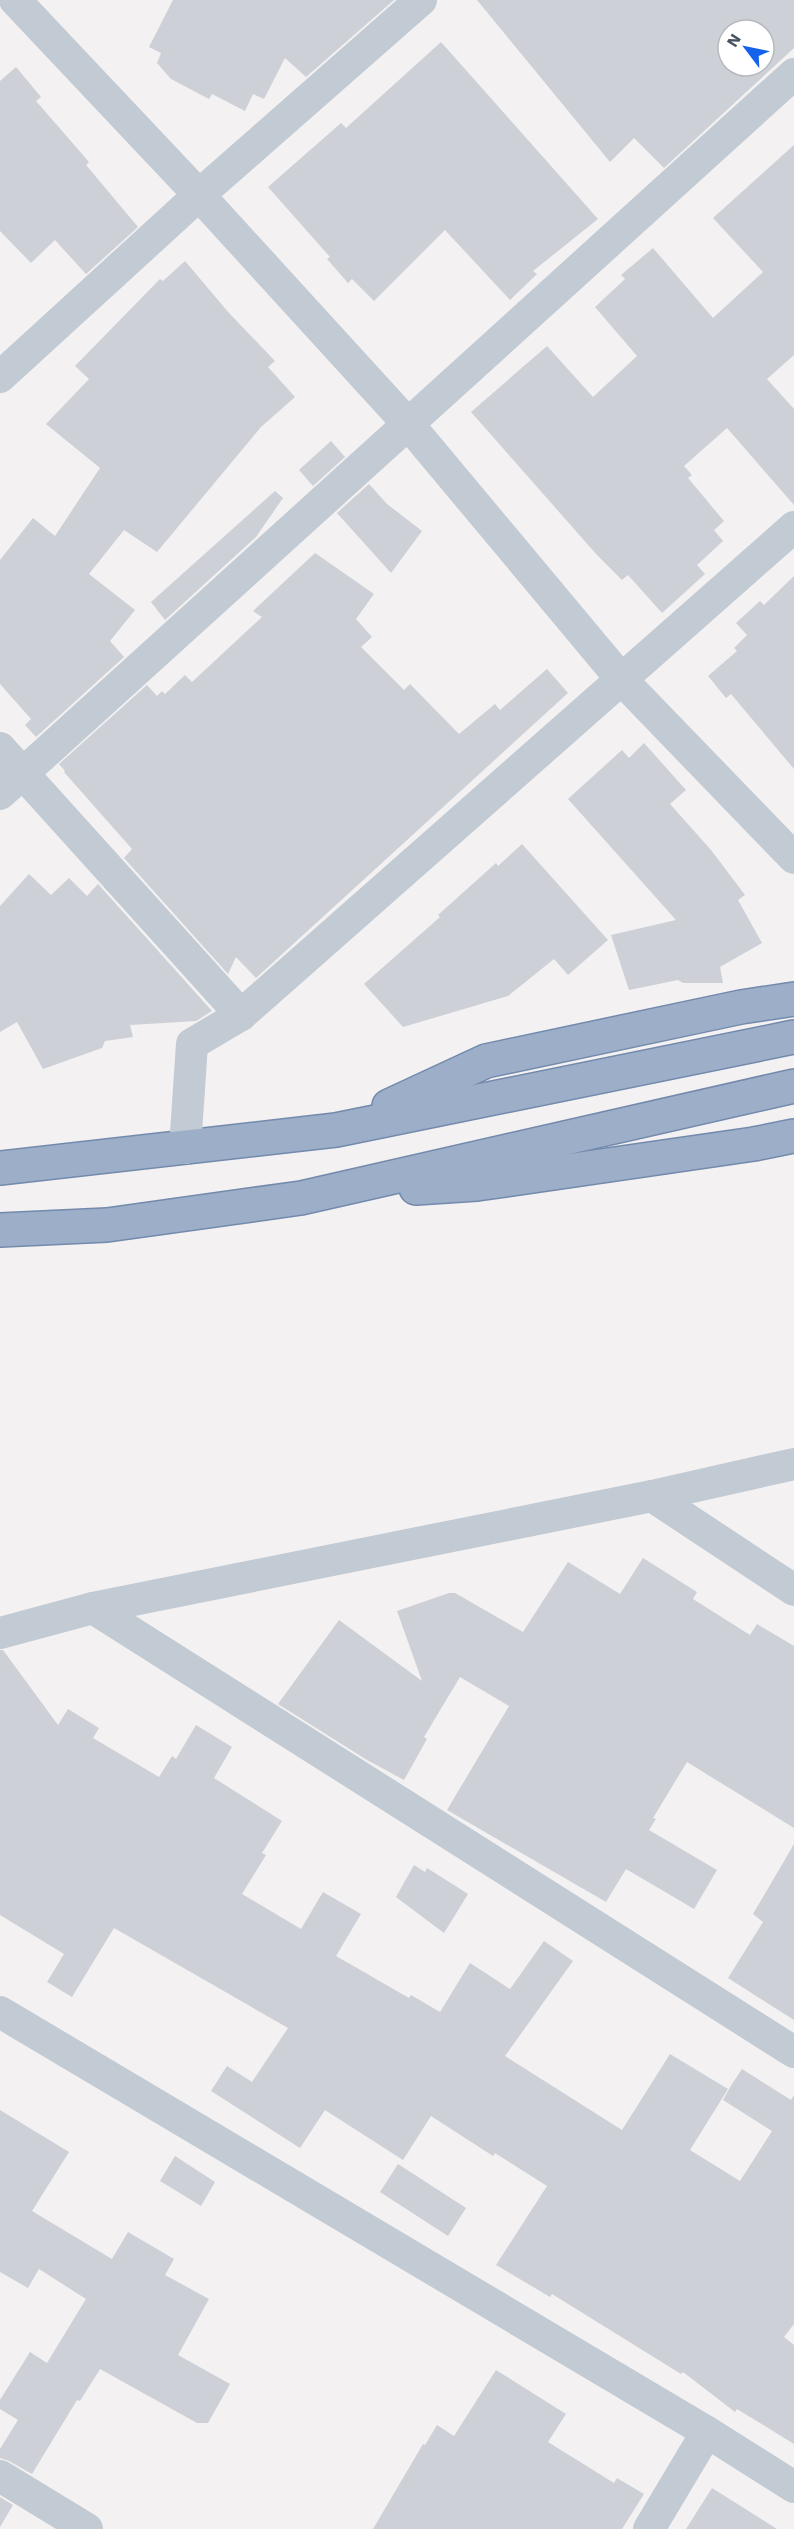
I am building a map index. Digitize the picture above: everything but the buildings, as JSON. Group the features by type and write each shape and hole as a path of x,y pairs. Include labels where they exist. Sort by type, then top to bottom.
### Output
{"highway":[{"path":"336,1130 486,1061 741,1007 794,999"},
{"path":"0,1168 336,1130 794,1037"},
{"path":"301,1198 794,1086"},
{"path":"0,1230 107,1225 301,1198 477,1184 754,1144 794,1136"}],"street":[{"path":"15,0 199,195 410,425 622,680 794,858"},
{"path":"0,377 199,195 422,0"},
{"path":"12,785 794,74"},
{"path":"185,1148 192,1044 241,1016 794,527"},
{"path":"0,748 12,785 241,1016"},
{"path":"0,1633 93,1608 652,1497 794,1464"},
{"path":"652,1497 794,1590"},
{"path":"93,1608 794,2052"},
{"path":"0,2012 707,2432 794,2487"},
{"path":"649,2529 707,2432"},
{"path":"0,2476 87,2529"}]}
